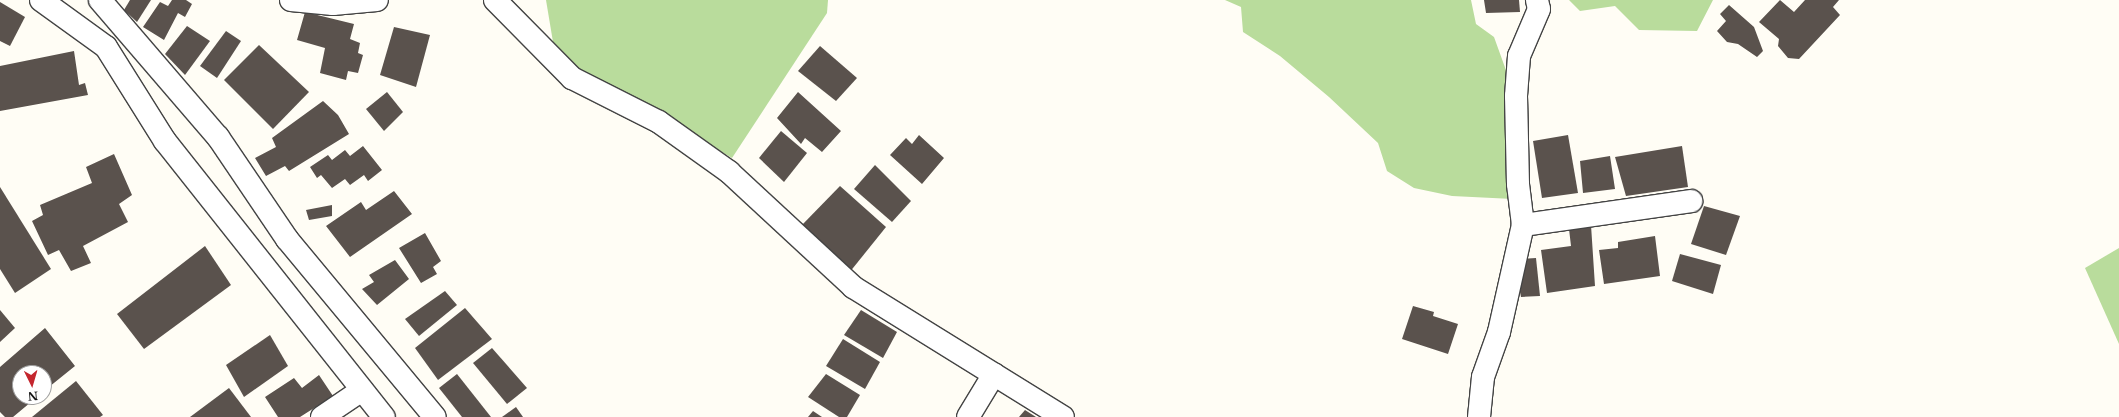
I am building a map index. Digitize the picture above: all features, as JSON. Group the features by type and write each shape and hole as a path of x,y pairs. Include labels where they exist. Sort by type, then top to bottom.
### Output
{"street":[{"path":"41,0 106,47 165,141 384,417"},
{"path":"100,0 218,137 287,239 392,363 435,417"},
{"path":"291,0 333,4 377,0"},
{"path":"495,0 572,78 659,122 728,172 853,287 1063,417"},
{"path":"1479,417 1483,378 1499,332 1523,225 1518,184 1516,96 1519,56 1539,9 1537,0"},
{"path":"1523,225 1691,201"},
{"path":"968,417 994,374"},
{"path":"322,417 362,390"}],"green space":[{"path":"546,0 828,0 827,13 732,158 555,54"},
{"path":"1225,0 1471,0 1476,24 1494,37 1507,73 1513,199 1452,196 1414,188 1387,171 1378,143 1329,97 1280,56 1243,32 1241,7"},
{"path":"1569,0 1713,0 1697,31 1639,30 1615,6 1580,11"},
{"path":"2119,248 2119,344 2085,268"}],"building":[{"path":"130,0 151,0 137,22 124,10"},
{"path":"172,0 186,0 192,4 185,17 178,13 164,40 143,27 160,2 168,6"},
{"path":"1484,0 1519,0 1520,12 1486,13"},
{"path":"1780,0 1794,12 1805,0 1839,0 1833,7 1840,15 1799,59 1788,58 1778,46 1779,39 1759,22"},
{"path":"0,2 25,17 10,46 0,41"},
{"path":"1729,5 1754,27 1763,51 1757,57 1738,44 1727,42 1717,31 1726,21 1720,14"},
{"path":"305,12 354,24 350,39 360,43 358,53 363,55 358,73 348,71 346,80 320,73 325,48 297,40"},
{"path":"187,26 210,41 185,75 165,54"},
{"path":"394,27 430,35 416,87 380,75"},
{"path":"226,31 241,41 217,78 200,66"},
{"path":"259,45 309,92 273,129 224,80"},
{"path":"820,46 857,78 836,101 798,71"},
{"path":"74,51 79,85 85,83 88,95 0,111 0,66"},
{"path":"387,92 403,112 384,131 366,109"},
{"path":"798,92 841,131 822,152 805,138 801,144 777,118"},
{"path":"323,101 338,115 349,134 289,171 285,166 266,176 255,158 276,147 272,138"},
{"path":"781,131 807,153 784,182 759,158"},
{"path":"919,135 944,158 922,184 890,155 906,138 912,144"},
{"path":"1568,135 1578,193 1542,198 1533,141"},
{"path":"363,146 382,170 368,181 364,175 350,185 345,179 332,188 321,175 317,178 310,167 328,155 332,160 345,150 350,156"},
{"path":"1682,146 1688,187 1626,196 1615,157"},
{"path":"114,154 132,195 119,204 128,222 83,246 91,263 71,271 59,250 48,255 32,221 43,215 40,205 92,183 86,167"},
{"path":"1610,156 1615,189 1583,193 1580,161"},
{"path":"875,165 911,201 892,222 854,189"},
{"path":"840,186 886,227 849,273 802,225"},
{"path":"0,187 51,269 15,293 0,269"},
{"path":"394,191 412,214 350,257 326,226 361,202 366,210"},
{"path":"332,205 332,216 309,220 306,210"},
{"path":"1704,206 1740,216 1726,255 1691,244"},
{"path":"1591,225 1595,286 1547,293 1541,250 1571,246 1569,229"},
{"path":"425,233 441,261 433,267 437,274 421,283 399,248"},
{"path":"1655,236 1660,276 1604,284 1599,250 1618,248 1618,242"},
{"path":"205,246 231,285 144,349 117,314"},
{"path":"1680,254 1721,265 1713,294 1672,281"},
{"path":"1536,258 1540,296 1521,297 1519,287 1522,259"},
{"path":"395,260 409,279 377,305 362,289 374,282 369,275"},
{"path":"445,291 457,305 419,336 405,319"},
{"path":"1413,306 1434,312 1433,316 1458,324 1448,354 1402,339"},
{"path":"465,308 492,339 438,380 415,348"},
{"path":"0,310 15,328 0,342"},
{"path":"861,310 897,332 883,358 844,335"},
{"path":"45,328 75,366 52,385 52,365 12,365 12,405 27,405 13,417 5,417 0,412 0,367"},
{"path":"270,335 288,366 244,397 226,365"},
{"path":"843,339 880,362 865,389 826,366"},
{"path":"492,348 527,388 507,404 473,363"},
{"path":"457,374 491,417 462,417 439,388"},
{"path":"826,374 860,395 847,417 839,417 808,397"},
{"path":"319,375 333,396 300,417 278,417 265,397 294,378 302,388"},
{"path":"76,381 103,415 100,417 32,417 47,405 52,405 52,401"},
{"path":"229,388 251,417 190,417"},
{"path":"516,407 523,417 502,417"},
{"path":"1025,410 1036,417 1019,417"},
{"path":"813,411 822,417 808,417"}]}
